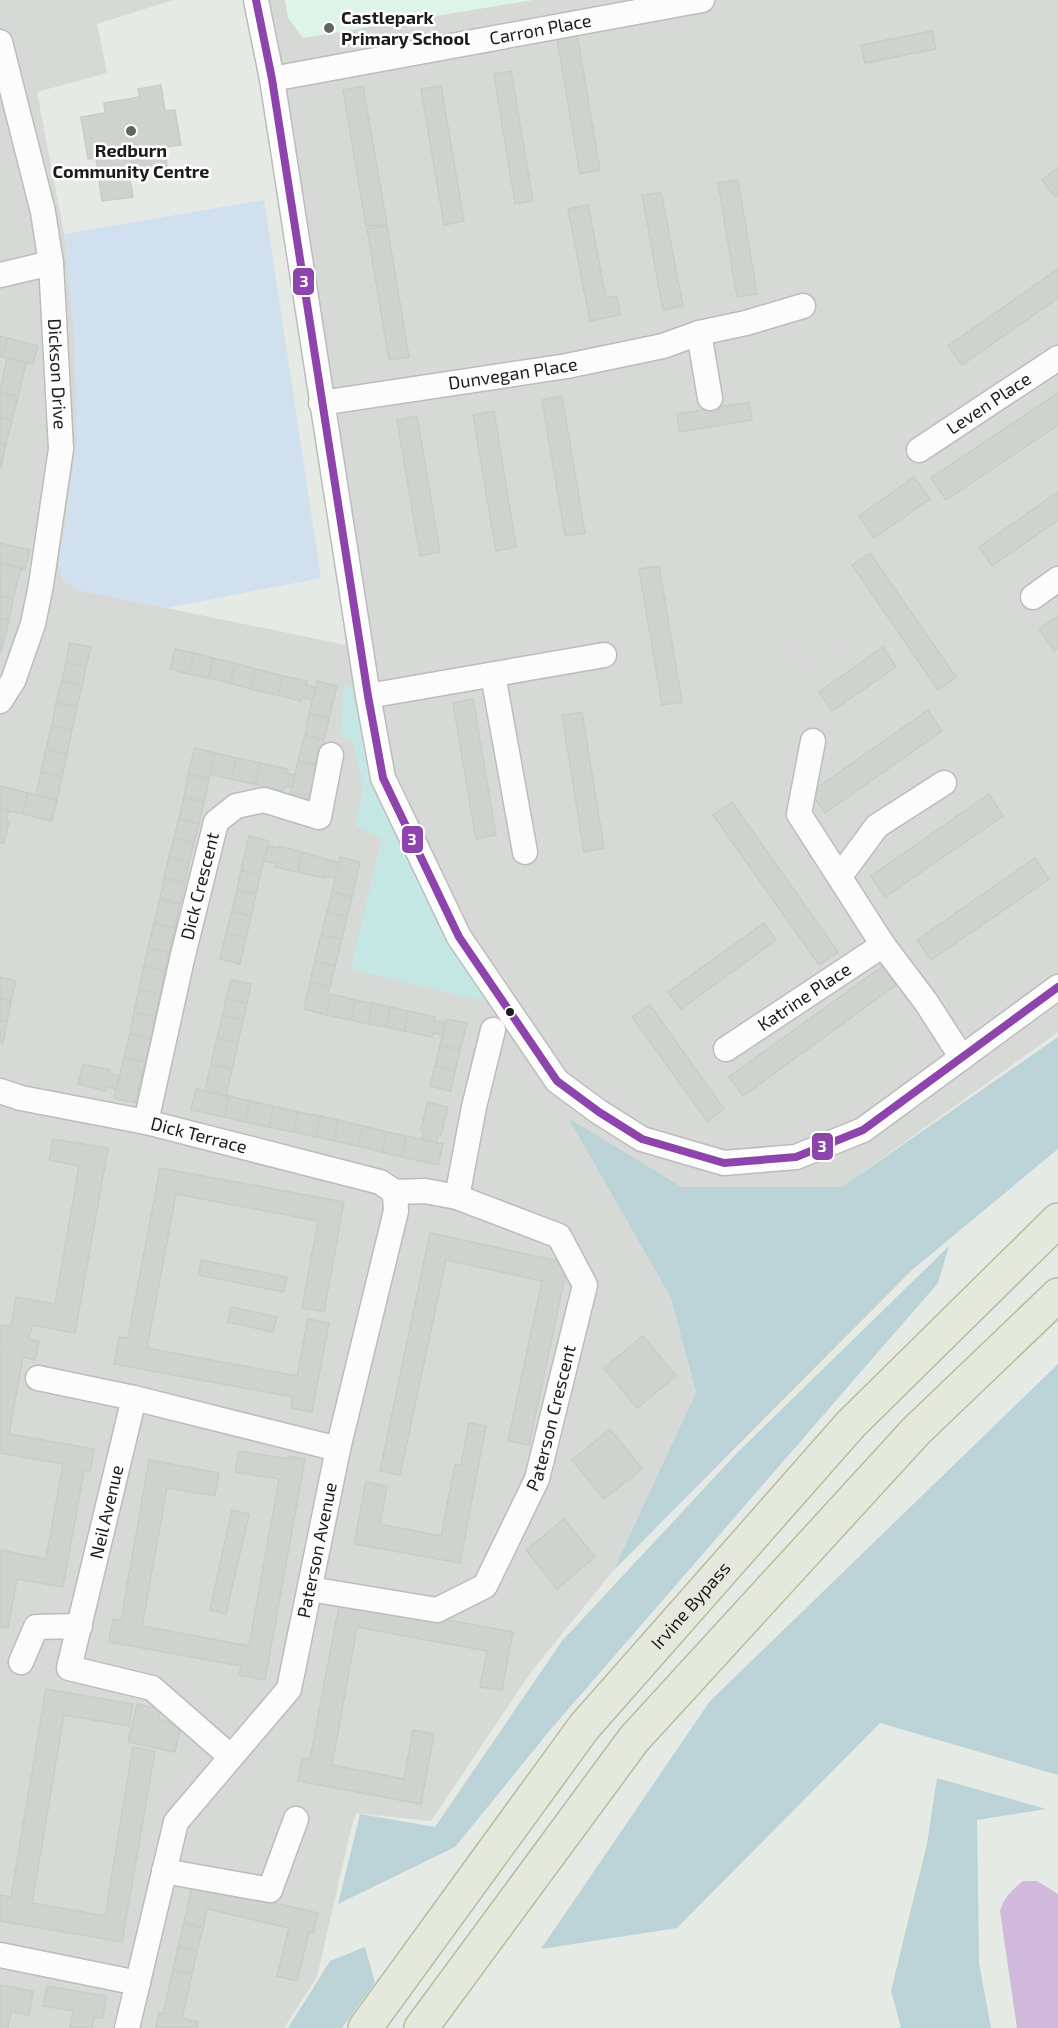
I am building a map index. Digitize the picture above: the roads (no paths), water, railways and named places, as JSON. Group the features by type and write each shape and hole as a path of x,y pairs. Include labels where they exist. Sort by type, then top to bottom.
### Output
{"highway":[{"name":"Irvine Bypass","path":"365,2028 584,1727 851,1424 1058,1220"},
{"path":"422,2028 634,1739 916,1431 1058,1295"}],"street":[{"path":"256,0 272,79 321,403 383,778 459,937 557,1081 599,1112 642,1139 724,1163 796,1157 863,1130 1058,987"},
{"name":"Carron Place","path":"272,79 702,0"},
{"name":"Dickson Drive","path":"0,42 43,212 51,263 62,448 33,624 13,681 0,701"},
{"path":"0,275 51,263"},
{"name":"Dunvegan Place","path":"321,403 567,366 663,346 699,333 746,323 803,306"},
{"path":"699,333 710,398"},
{"name":"Leven Place","path":"920,450 1058,358"},
{"path":"1033,597 1058,579"},
{"path":"368,696 604,655"},
{"path":"493,675 525,852"},
{"path":"813,741 799,814 883,945 926,1002 962,1058"},
{"name":"Dick Crescent","path":"146,1122 182,959 216,822 236,806 264,800 319,817 331,755"},
{"path":"840,876 877,826 944,783"},
{"name":"Katrine Place","path":"726,1049 883,945"},
{"path":"457,1197 474,1107 494,1030"},
{"name":"Dick Terrace","path":"0,1091 21,1098 146,1122 380,1182 395,1192"},
{"name":"Paterson Crescent","path":"310,1589 437,1610 485,1587 537,1479 585,1285 559,1236 457,1197 425,1191 395,1192"},
{"name":"Paterson Avenue","path":"127,2028 176,1822 289,1689 338,1449 396,1211 395,1192"},
{"path":"38,1378 134,1398 338,1449"},
{"name":"Neil Avenue","path":"134,1398 69,1668 152,1688 231,1757"},
{"path":"21,1662 36,1627 80,1626"},
{"path":"164,1871 270,1890 296,1819"},
{"path":"0,1954 138,1983"}],"place":[{"name":"Castlepark Primary School","path":"329,28"},
{"name":"Redburn Community Centre","path":"131,131"}]}
